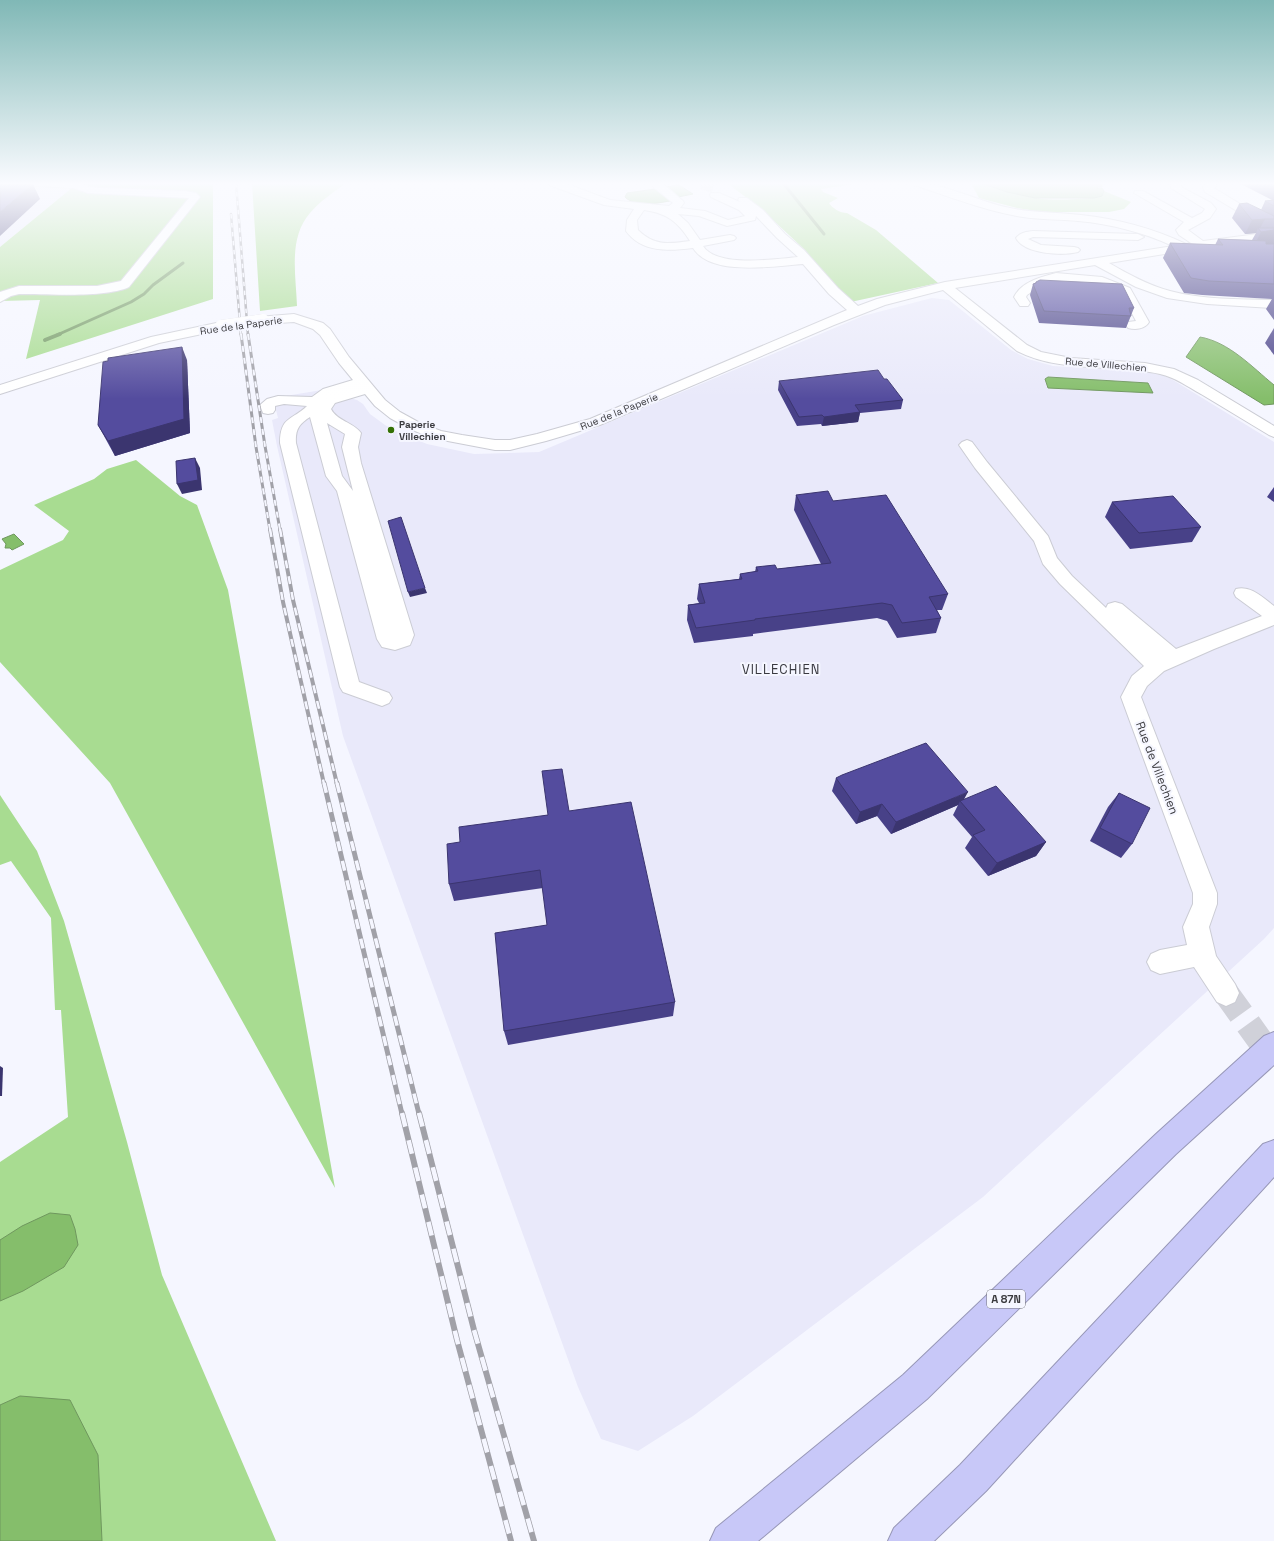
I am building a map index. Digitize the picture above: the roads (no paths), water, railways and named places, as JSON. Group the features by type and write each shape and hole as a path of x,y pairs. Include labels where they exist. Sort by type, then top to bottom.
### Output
{"highway":[{"name":"A 87N","path":"729,1541 915,1387 1166,1144 1274,1046"},
{"path":"906,1541 973,1478 1274,1155"}],"street":[{"path":"0,298 7,293 14,291 97,290 121,286 125,284 148,255"},
{"path":"706,255 723,262 743,264 803,256 841,300 856,311"},
{"name":"Rue de la Paperie","path":"0,390 156,340 221,326 263,320 294,318 309,322 322,329 365,386 380,403 395,415 427,432 476,443 504,445 520,443 558,433 599,420 856,311 894,298 945,286 1143,255"},
{"path":"1098,262 1129,280 1155,290 1179,296 1205,300 1274,304"},
{"path":"1050,270 1060,277"},
{"path":"1024,303 1020,298 1023,291 1044,280 1060,277 1102,281 1126,291 1143,322 1133,325"},
{"name":"Rue de Villechien","path":"945,286 1022,348 1033,354 1054,360 1142,366 1162,370 1183,377 1274,432"},
{"path":"322,329 329,357 340,377 337,383 319,401 291,425 287,434 288,443 350,687 382,698"},
{"path":"319,401 334,476 345,492 387,639 390,642 398,643 403,640 404,635 353,463 350,447 353,433 350,428 331,420 324,409 326,403 330,400 365,386"},
{"path":"268,410 267,405 271,402 286,400 302,402 319,401 365,386"},
{"path":"967,446 1042,540 1049,560 1066,580 1157,666"},
{"path":"1042,540 1054,544 1069,565 1087,585 1175,659"},
{"path":"1243,593 1274,615"},
{"name":"Rue de Villechien","path":"1226,993 1204,961 1196,927 1205,904 1205,893 1131,697 1139,681 1157,666 1207,644 1274,618"},
{"path":"1160,962 1202,954"}],"waterway":[{"path":"57,335 131,302 144,294 153,285 183,263"},
{"path":"45,340 60,334"}],"tunnel":[{"path":"1226,993 1274,1060"}],"railway":[{"path":"234,255 241,335"},
{"path":"242,255 248,335"},
{"path":"241,334 256,447 270,530"},
{"path":"248,334 265,446 280,530"},
{"path":"270,529 283,602 324,784"},
{"path":"280,529 293,600 337,784"},
{"path":"324,783 402,1114"},
{"path":"337,783 419,1114"},
{"path":"402,1113 457,1340 511,1541"},
{"path":"419,1113 474,1330 534,1541"}],"place":[{"name":"Paperie Villechien","path":"391,430"}],"district":[{"name":"VILLECHIEN","path":"781,669"}]}
